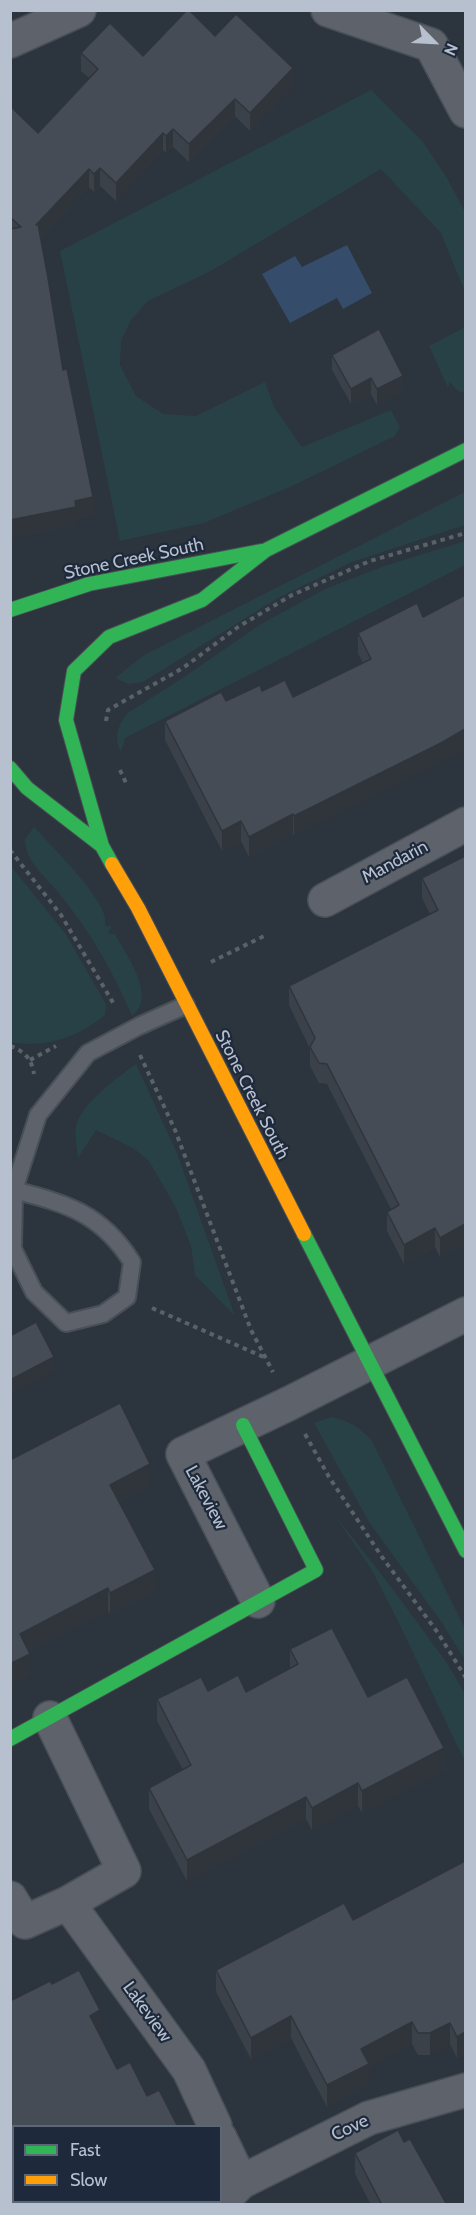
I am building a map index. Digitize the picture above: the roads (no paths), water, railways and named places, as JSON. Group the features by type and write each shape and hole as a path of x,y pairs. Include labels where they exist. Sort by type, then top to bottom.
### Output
{"street":[{"path":"10,41 79,10"},
{"path":"328,10 431,45 465,111"},
{"name":"Stone Creek South","path":"465,450 266,550 202,600 109,637 74,671 66,720 102,846 138,908 465,1551"},
{"name":"Stone Creek South","path":"10,609 89,584 266,550"},
{"name":"Stone Creek South","path":"10,768 33,792 102,846"},
{"name":"Mandarin","path":"325,900 465,824"},
{"name":"Lakeview","path":"258,1601 183,1454 465,1314"},
{"path":"10,1739 316,1569 243,1425"},
{"path":"10,1898 25,1922 68,1903 124,1871 50,1718"},
{"name":"Lakeview","path":"68,1903 189,2070 214,2125"},
{"name":"Cove","path":"230,2193 369,2118 465,2090"},
{"path":"222,2149 230,2193"}],"lane":[{"path":"14,1190 79,1210 119,1242 132,1262 127,1297 103,1314 66,1323 34,1292 13,1250 14,1190 38,1115 88,1053 139,1026 186,1005"}],"water":[{"path":"347,245 372,293 343,309 337,298 290,323 262,274 295,256 302,267"}]}
